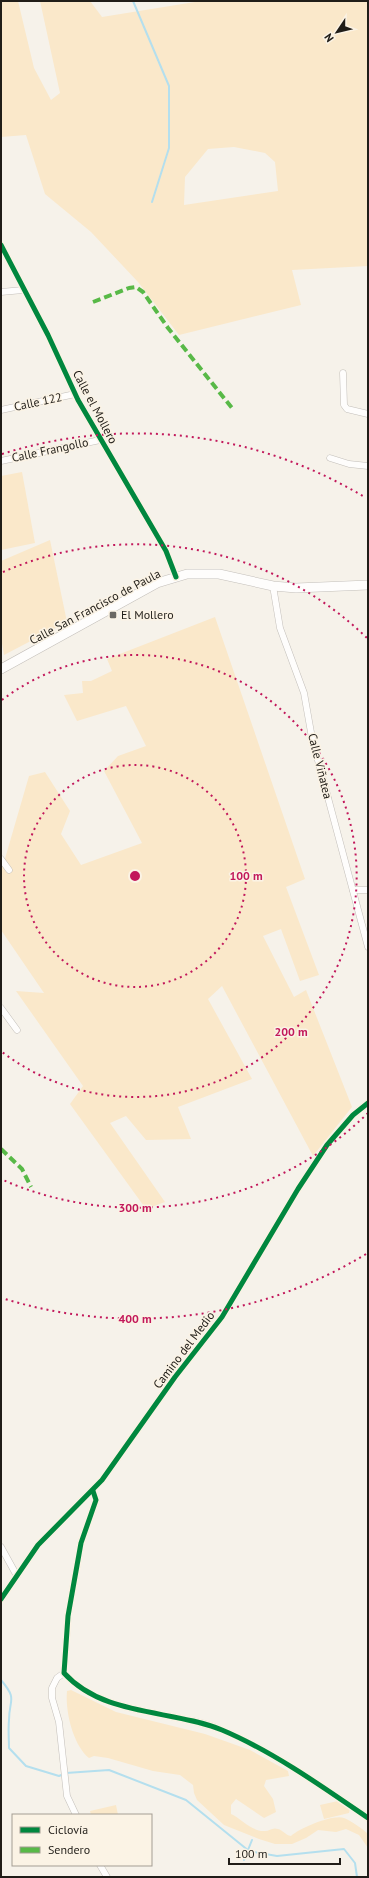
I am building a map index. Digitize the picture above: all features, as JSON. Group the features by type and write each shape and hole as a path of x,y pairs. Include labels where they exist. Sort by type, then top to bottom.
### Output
{"main road":[{"name":"Calle San Francisco de Paula","path":"1,669 157,582 176,576 201,573 219,574 273,586 318,589 368,585"}],"street":[{"name":"Calle el Mollero","path":"1,245 23,290 48,335 75,394 100,440 166,551 176,576"},
{"path":"1,292 23,290"},
{"path":"343,373 344,405 347,409 368,414"},
{"name":"Calle 122","path":"1,410 75,394"},
{"name":"Calle Frangollo","path":"1,461 100,440"},
{"path":"330,458 349,464 368,466"},
{"name":"Calle Viñatea","path":"273,586 280,628 304,692 312,738 368,947"},
{"path":"1,859 9,870"},
{"path":"353,890 368,890"},
{"path":"1,1008 17,1030"},
{"name":"Camino del Medio","path":"1,1599 38,1545 73,1508 93,1491 128,1445 175,1377 222,1317 298,1188 327,1145 353,1115 368,1102"},
{"path":"93,1491 96,1500 81,1543 68,1616 64,1673 70,1681 83,1689 118,1705 205,1725 241,1738 320,1784 368,1818"},
{"path":"1,1547 17,1576"},
{"path":"64,1673 56,1678 52,1688 52,1698 59,1722 67,1796 76,1814"},
{"path":"101,1866 107,1877"}],"shaded area":[{"path":"1,1 18,1 34,68 51,100 60,93 40,1 90,1 102,17 201,1 368,1 368,266 292,270 301,305 179,335 138,282 91,232 45,194 26,135 1,137","holes":["234,147 265,153 275,162 278,191 184,205 185,177 208,149"]},
{"path":"22,472 35,543 1,550 1,476"},
{"path":"50,540 67,622 4,655 1,638 1,561"},
{"path":"215,617 305,879 286,887 319,975 300,981 281,929 263,936 294,997 306,990 352,1107 313,1156 222,986 208,999 252,1079 178,1107 191,1139 146,1140 126,1116 110,1123 165,1202 146,1209 70,1104 83,1086 16,991 44,993 1,930 1,864 4,862 29,776 45,772 70,811 61,834 81,865 142,843 104,771 118,756 146,746 126,706 77,721 64,695 83,693 82,681 91,681 112,671 107,659"},
{"path":"71,1690 116,1712 205,1734 250,1750 288,1771 289,1776 266,1780 264,1786 273,1799 276,1812 264,1818 236,1799 231,1805 231,1814 251,1827 260,1831 276,1829 291,1836 317,1822 339,1817 357,1825 368,1834 368,1848 359,1835 346,1829 336,1832 318,1830 306,1838 292,1844 275,1844 259,1839 224,1825 197,1800 193,1785 180,1775 153,1771 108,1758 94,1756 89,1758 83,1752 71,1727 67,1708 67,1691"},
{"path":"338,1801 350,1809 349,1813 324,1819 320,1805"},
{"path":"116,1805 118,1814 91,1814 90,1811"}],"waterway":[{"path":"133,1 169,86 169,148 152,202"},
{"path":"1,1680 11,1696 9,1713 9,1748 26,1766 59,1776 66,1773 109,1770 186,1800 249,1851 277,1856 344,1849 355,1863 357,1877"},
{"path":"244,1860 252,1840"}],"marked path":[{"path":"93,302 129,288 136,287 143,292 168,328 232,408"},
{"path":"1,1149 22,1169 31,1187"}],"cycle path":[{"path":"1,245 48,335 78,400 166,551 176,577"},
{"path":"1,1599 38,1545 102,1480 175,1377 222,1317 298,1189 327,1145 353,1115 368,1103"},
{"path":"93,1491 96,1500 81,1543 68,1616 64,1673 80,1687 98,1698 118,1705 202,1723 222,1730 260,1748 297,1770 368,1818"}],"place":[{"name":"El Mollero","path":"113,615"}]}
